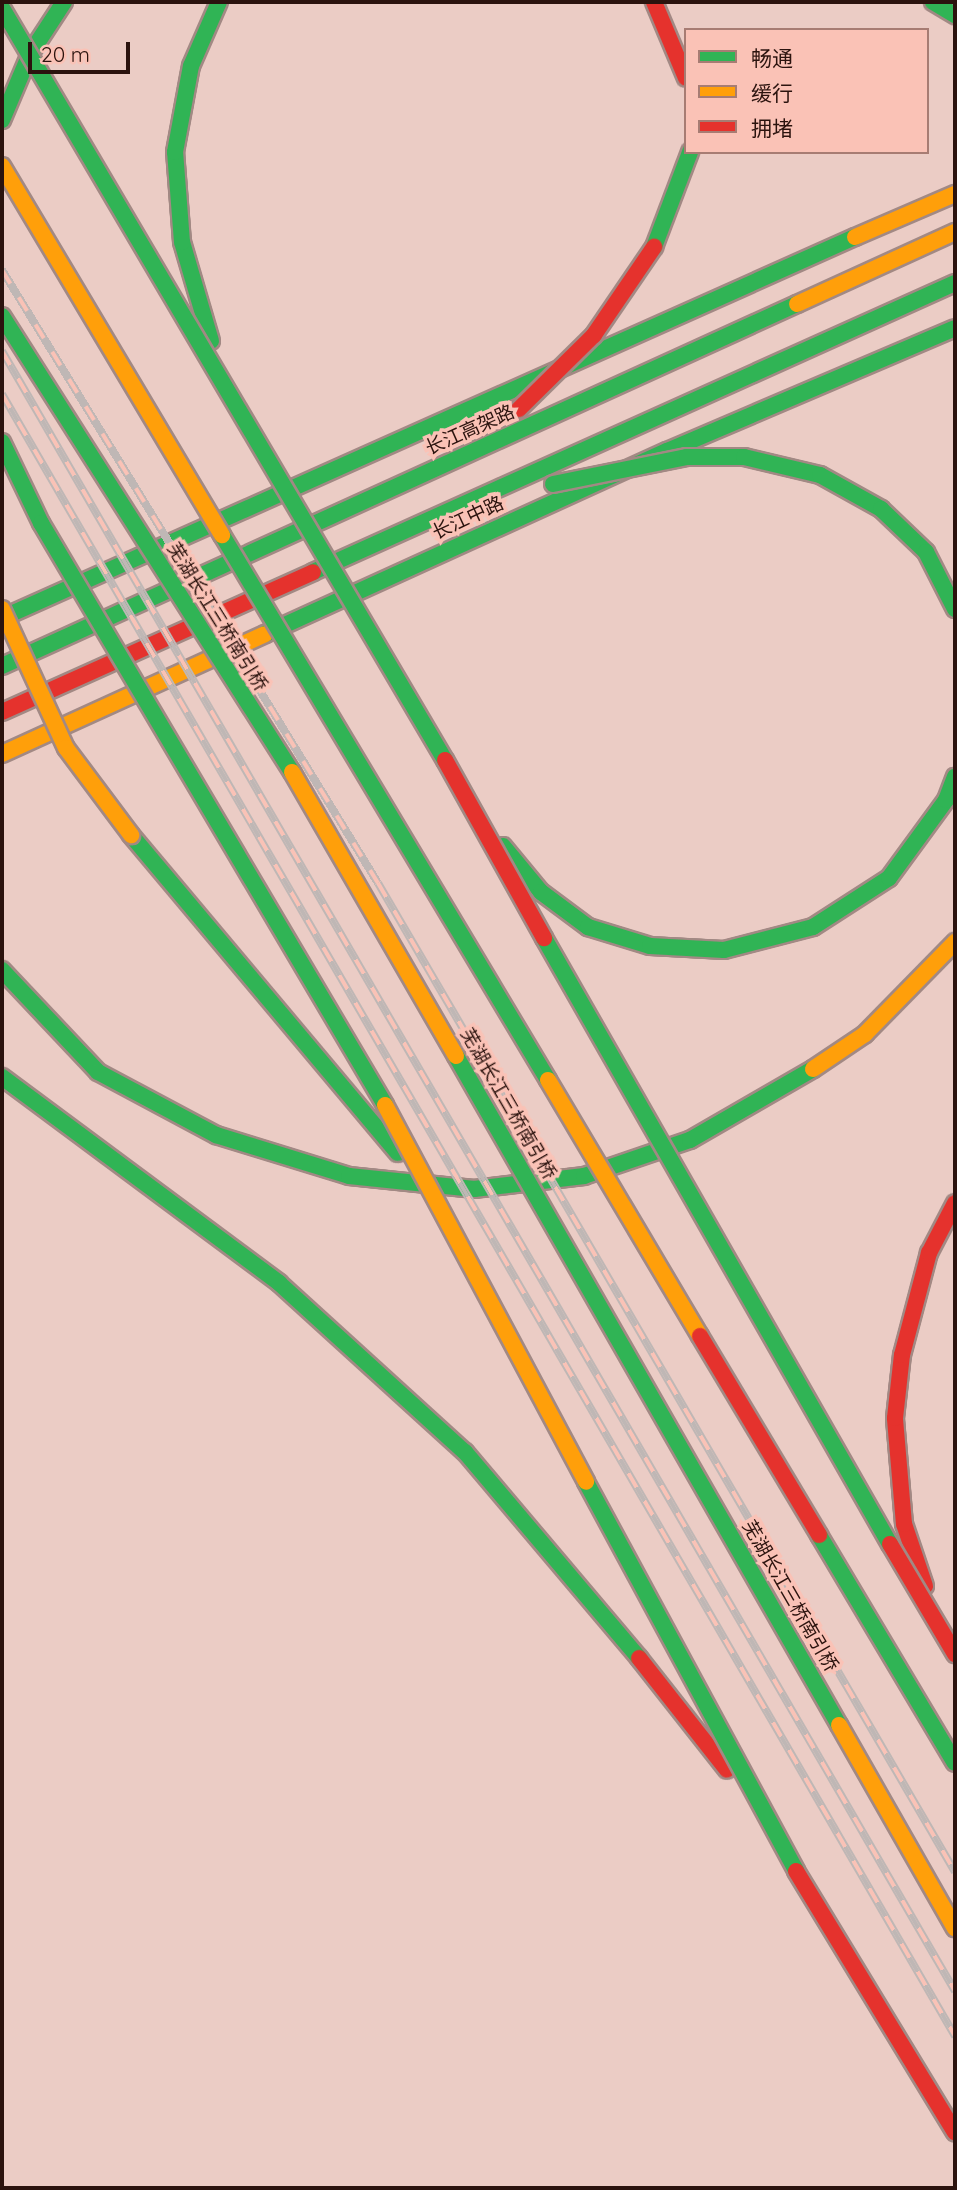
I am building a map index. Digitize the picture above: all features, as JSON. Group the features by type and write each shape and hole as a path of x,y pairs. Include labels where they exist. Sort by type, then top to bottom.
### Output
{"main road":[{"path":"2,120 30,54 64,2"},
{"path":"219,2 191,66 175,152 182,242 201,321 260,442"},
{"path":"654,2 684,73"},
{"path":"933,2 955,15"},
{"path":"2,8 260,442 455,778 696,1212 955,1654"},
{"path":"569,386 513,412 594,335 645,263 669,218 689,154"},
{"path":"2,166 955,1763"},
{"path":"2,618 621,338 955,194"},
{"path":"744,307 955,212"},
{"name":"长江高架路","path":"2,666 955,232"},
{"path":"2,712 955,283"},
{"path":"27,722 553,484 943,313"},
{"name":"芜湖长江三桥南引桥","path":"2,316 310,802 955,1928"},
{"name":"长江中路","path":"2,754 667,451 955,328"},
{"path":"2,442 41,523 394,1119 764,1816 955,2132"},
{"path":"553,484 687,457 744,457 820,475 881,509 926,552 955,609"},
{"path":"279,517 317,500"},
{"path":"204,551 242,534"},
{"path":"141,580 178,563"},
{"path":"78,609 103,597"},
{"path":"2,609 66,748 131,835 372,1117 450,1225"},
{"path":"2,643 27,632"},
{"path":"455,778 541,892 588,928 650,946 724,950 813,927 889,878 946,800 955,777"},
{"path":"2,970 97,1073 216,1135 349,1176 474,1189 584,1176 690,1140 779,1092 865,1034 955,942"},
{"path":"2,1077 279,1283 465,1452 596,1603 764,1816"},
{"path":"940,1628 904,1524 895,1418 902,1355 929,1253 955,1203"}],"railway":[{"path":"2,270 378,883 955,1872"},
{"path":"2,351 955,1991"},
{"path":"2,394 955,2036"}],"traffic: fast":[{"path":"2,120 30,54 64,2"},
{"path":"211,341 182,242 175,152 191,66 219,2"},
{"path":"933,2 955,15"},
{"path":"2,8 445,760"},
{"path":"654,247 689,154"},
{"path":"2,618 855,237"},
{"path":"313,572 955,283"},
{"path":"2,666 797,304"},
{"path":"2,316 292,772"},
{"path":"265,634 667,451 955,328"},
{"path":"2,442 41,523 385,1105"},
{"path":"553,484 687,457 744,457 820,475 881,509 926,552 955,609"},
{"path":"222,535 548,1080"},
{"path":"503,846 541,892 588,927 650,946 724,950 813,927 889,878 946,800 955,777"},
{"path":"131,835 398,1153"},
{"path":"544,938 890,1544"},
{"path":"2,970 98,1072 216,1135 349,1176 474,1189 584,1176 690,1140 813,1069"},
{"path":"456,1056 839,1725"},
{"path":"2,1077 279,1283 465,1452 639,1658"},
{"path":"586,1482 796,1871"},
{"path":"819,1535 955,1763"}],"traffic: slow":[{"path":"2,166 222,535"},
{"path":"855,237 955,194"},
{"path":"797,304 955,232"},
{"path":"2,609 66,748 131,835"},
{"path":"2,754 265,634"},
{"path":"292,772 456,1056"},
{"path":"813,1069 865,1034 955,942"},
{"path":"548,1080 700,1336"},
{"path":"385,1105 586,1482"},
{"path":"839,1725 955,1928"}],"traffic: jam":[{"path":"654,2 684,73"},
{"path":"519,409 594,335 654,247"},
{"path":"2,712 313,572"},
{"path":"445,760 544,938"},
{"path":"925,1586 904,1524 895,1418 902,1355 929,1253 955,1203"},
{"path":"700,1336 819,1535"},
{"path":"890,1544 955,1654"},
{"path":"639,1658 727,1770"},
{"path":"796,1871 955,2132"}]}
